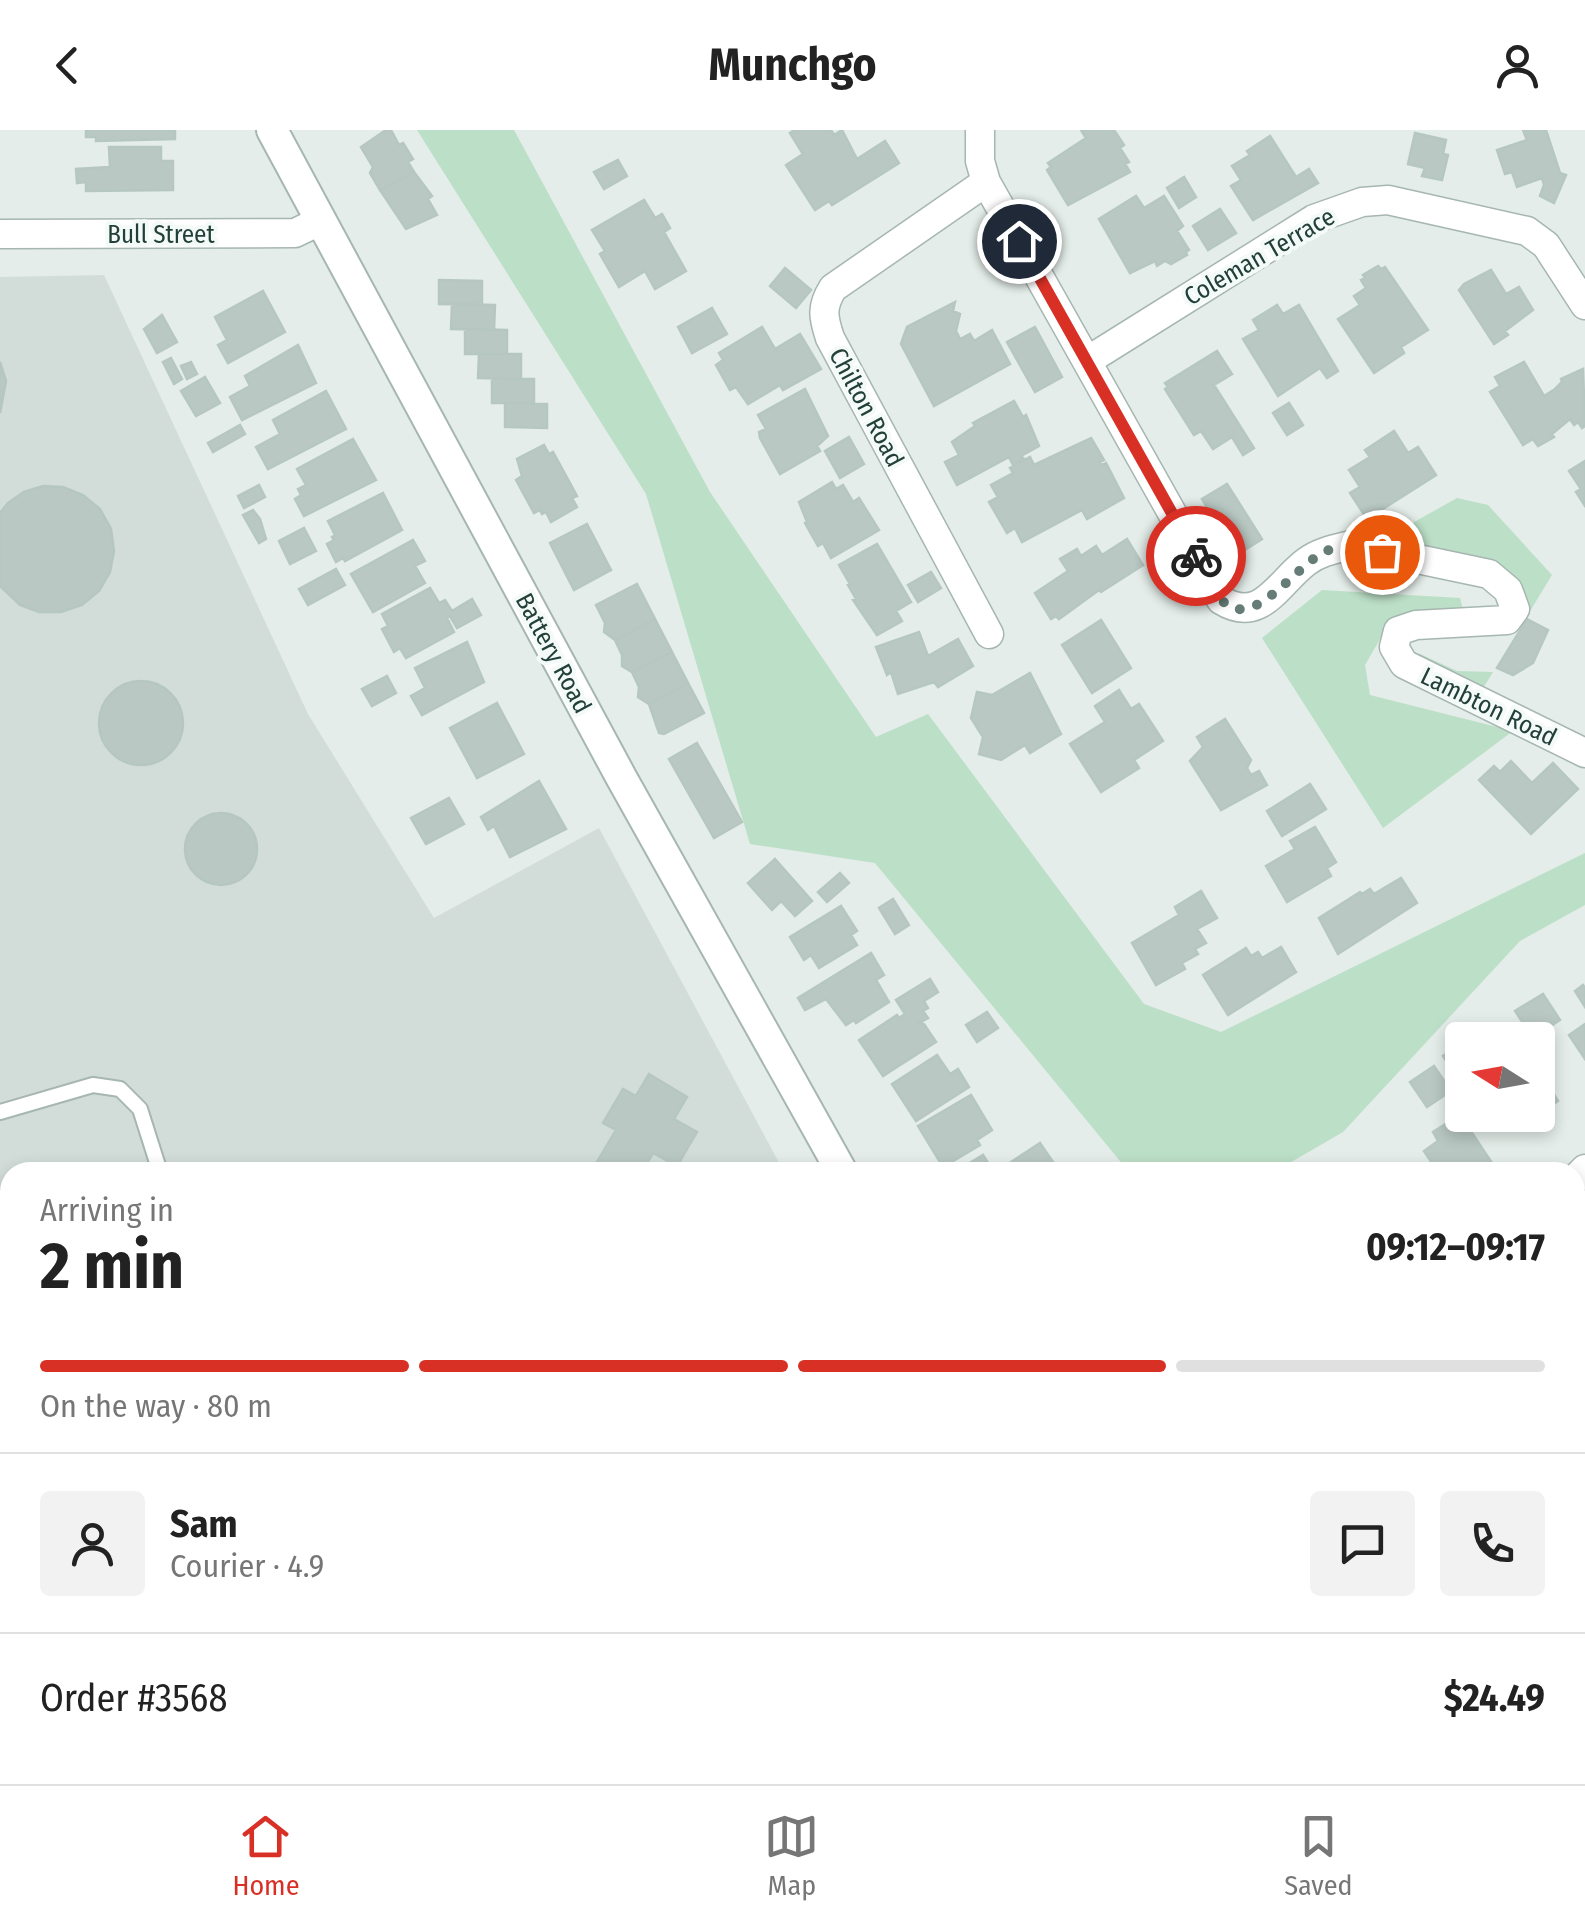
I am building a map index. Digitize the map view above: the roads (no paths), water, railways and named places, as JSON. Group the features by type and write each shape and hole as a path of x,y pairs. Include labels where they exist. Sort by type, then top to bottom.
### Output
{"street":[{"name":"Battery Road","path":"272,130 621,777 836,1162"},
{"name":"Lambton Road","path":"980,130 980,161 986,182 1221,600 1233,608 1251,608 1266,601 1307,561 1328,550 1350,546 1489,574 1508,590 1515,609 1507,620 1416,626 1398,631 1394,647 1404,664 1585,753"},
{"name":"Chilton Road","path":"986,182 833,288 825,301 823,316 830,338 988,634"},
{"name":"Coleman Terrace","path":"1086,361 1314,219 1362,202 1388,200 1527,231 1546,245 1585,306"},
{"name":"Bull Street","path":"0,234 295,233 320,222"}],"lane":[{"path":"0,1112 93,1085 120,1089 140,1109 157,1162"}]}
